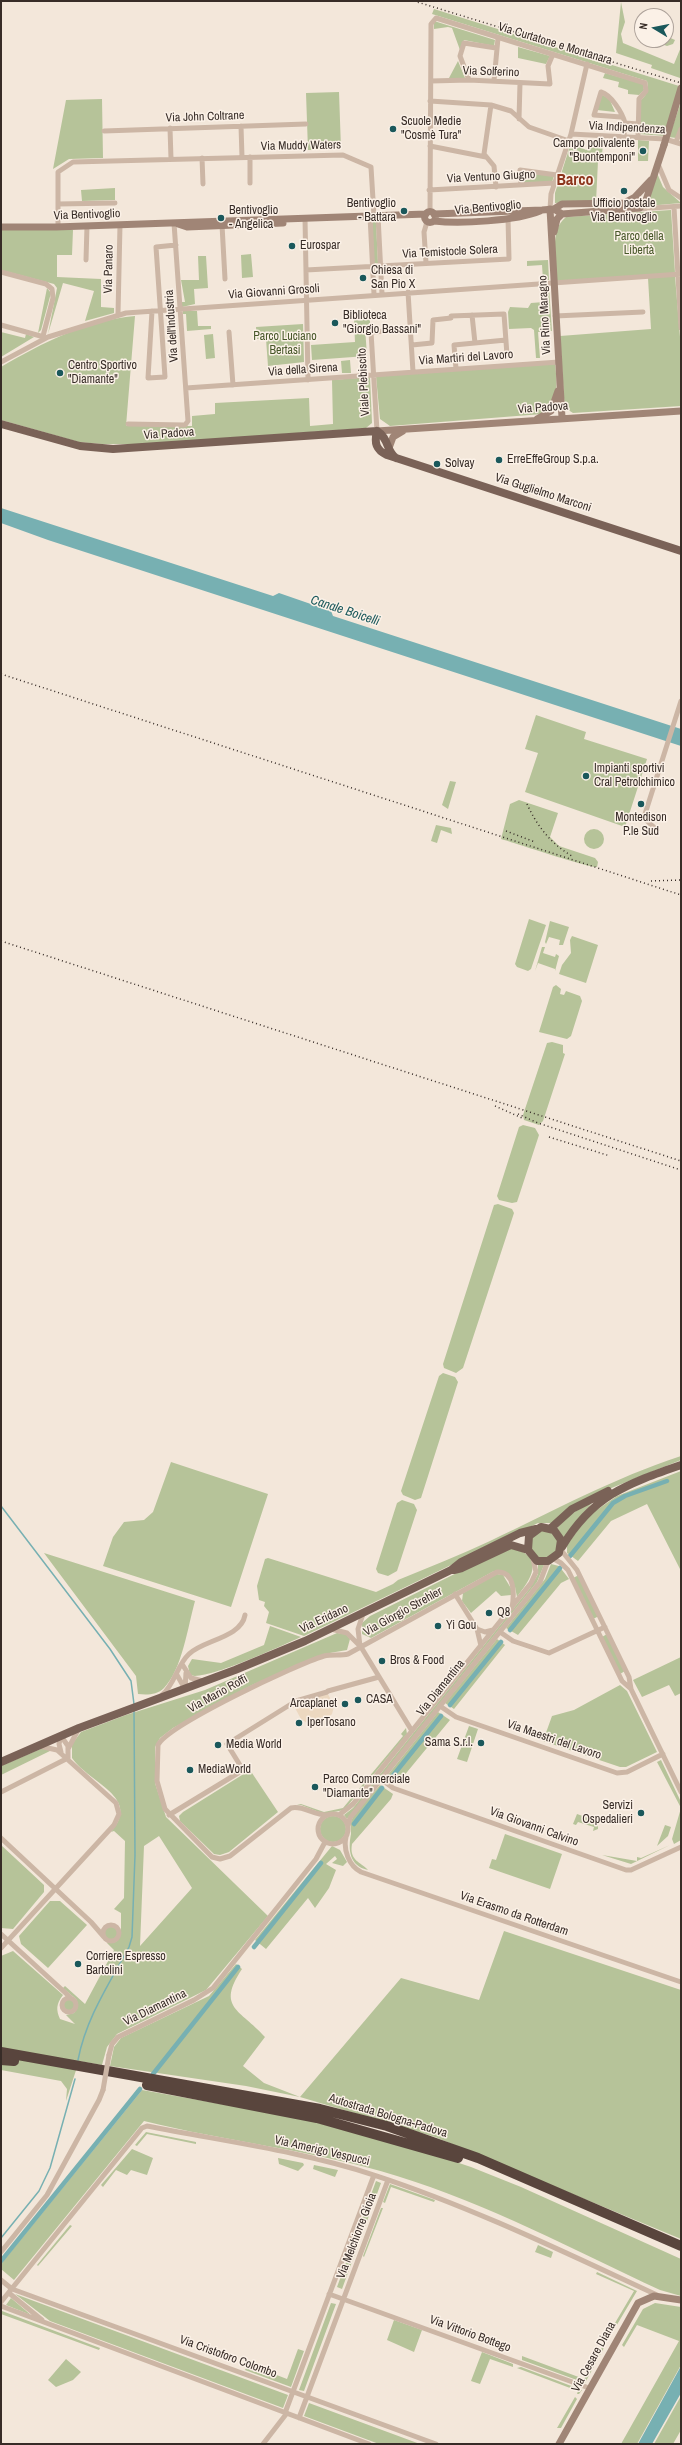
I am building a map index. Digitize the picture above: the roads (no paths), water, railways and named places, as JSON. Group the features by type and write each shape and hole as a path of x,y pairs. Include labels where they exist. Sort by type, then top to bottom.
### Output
{"highway":[{"path":"1,2048 57,2059 88,2068"},
{"name":"Autostrada Bologna-Padova","path":"1,2052 320,2108 387,2126 478,2158 681,2246"},
{"name":"Autostrada Bologna-Padova","path":"1,2059 317,2118 385,2136 476,2163 681,2253"}],"main road":[{"name":"Via Padova","path":"1,424 80,446 113,449 377,431"},
{"path":"377,431 384,436 389,448 397,459"},
{"path":"377,431 376,443 378,450"},
{"name":"Via Padova","path":"342,434 367,438 378,450"},
{"name":"Via Guglielmo Marconi","path":"378,450 397,459 681,551"},
{"path":"561,1549 560,1536 551,1528 580,1504 612,1490 681,1465"},
{"path":"536,1529 529,1536 528,1550 533,1558 551,1560 561,1549 576,1524 592,1507 642,1479"},
{"name":"Via Eridano","path":"1,1762 79,1728 204,1682 331,1629 451,1570 461,1562 520,1533 536,1529 551,1528"},
{"name":"Via Eridano","path":"451,1570 462,1568 511,1545 528,1550"}],"street":[{"name":"Via Curtatone e Montanara","path":"431,81 431,24 434,18 439,18 498,38 645,83 646,91 639,99 638,124"},
{"path":"494,81 498,38"},
{"path":"469,80 460,56 464,43 496,48"},
{"name":"Via Solferino","path":"431,81 469,80 550,84 548,66 553,54"},
{"name":"Via Rino Maragno","path":"562,418 549,209 550,196 571,134 587,64"},
{"path":"426,263 424,232 429,217 431,81"},
{"path":"519,118 520,83"},
{"path":"636,209 645,202 681,88"},
{"path":"621,116 594,116 601,92 610,97 621,116 625,123 624,137"},
{"path":"430,101 491,105 511,111 529,126 569,141"},
{"path":"491,105 484,151 486,158 494,166 496,187"},
{"path":"625,123 638,124 638,138"},
{"name":"Via John Coltrane","path":"104,131 306,124"},
{"path":"242,126 242,157"},
{"path":"170,128 171,159"},
{"path":"678,143 681,129"},
{"name":"Via Indipendenza","path":"571,134 638,138 678,143"},
{"path":"430,146 486,158"},
{"name":"Via Muddy Waters","path":"58,227 58,172 70,163 171,159 339,154 368,164 373,170 374,216"},
{"name":"Via Muddy Waters","path":"250,157 250,182"},
{"path":"202,158 203,184"},
{"path":"658,163 662,179 668,190 681,198"},
{"path":"521,185 520,170 557,175"},
{"path":"636,209 630,200 651,180"},
{"name":"Via Ventuno Giugno","path":"429,190 554,183"},
{"name":"Via Bentivoglio","path":"429,217 445,222 508,218 526,216 562,204 624,202 630,200"},
{"path":"58,204 115,203"},
{"path":"674,206 681,328"},
{"path":"549,209 562,214 681,206"},
{"name":"Via Bentivoglio","path":"1,227 58,227 267,221 289,222 297,218 374,216 429,217 549,209"},
{"name":"Via Rino Maragno","path":"552,246 555,225 562,214"},
{"path":"374,216 376,266 382,294"},
{"path":"372,295 376,266 374,216"},
{"path":"305,218 308,380"},
{"name":"Via Temistocle Solera","path":"306,270 509,259 508,218"},
{"name":"Via Bentivoglio","path":"174,223 187,226 222,226 267,221"},
{"name":"Via dell'Industria","path":"174,223 188,421 184,425"},
{"name":"Via Panaro","path":"118,314 120,225"},
{"path":"86,260 87,226"},
{"path":"222,226 225,279"},
{"path":"152,311 148,378 165,377 156,247 176,245"},
{"path":"1,272 46,284 52,289 53,298 44,337 1,325"},
{"name":"Via Giovanni Grosoli","path":"1,362 44,337 118,314 408,292 679,274"},
{"path":"408,292 413,372"},
{"path":"555,316 643,312"},
{"path":"412,345 432,343 433,320 472,315 504,314 507,355"},
{"path":"472,315 475,343"},
{"name":"Viale Plebiscito","path":"377,431 371,332 411,330"},
{"path":"230,332 233,385"},
{"path":"456,369 454,345 506,340"},
{"name":"Via Martiri del Lavoro","path":"374,375 558,362"},
{"name":"Via della Sirena","path":"186,388 374,375"},
{"name":"Via Rino Maragno","path":"535,420 551,411 556,401 560,383"},
{"path":"556,401 557,414 562,418"},
{"name":"Via Padova","path":"377,431 681,411"},
{"name":"Via Padova","path":"128,424 184,425"},
{"path":"389,448 393,437 406,429"},
{"path":"657,830 646,819 646,810 681,701"},
{"path":"561,1549 577,1570 605,1626 629,1676 631,1689 680,1789"},
{"name":"Via Diamantina","path":"339,1815 353,1804 534,1580 536,1567 533,1558"},
{"path":"551,1560 562,1563 570,1574 622,1681 631,1689"},
{"name":"Via Diamantina","path":"346,1837 352,1815 540,1582 551,1560"},
{"path":"570,1574 577,1570"},
{"name":"Via Giorgio Strehler","path":"361,1647 455,1594 501,1572 506,1574 513,1587 512,1608"},
{"name":"Via Giorgio Strehler","path":"455,1594 477,1629 481,1646"},
{"name":"Via Giorgio Strehler","path":"361,1647 358,1631 363,1614"},
{"name":"Via Eridano","path":"158,1699 167,1691 178,1675 182,1663 196,1648 233,1632 244,1621 245,1615"},
{"path":"500,1632 512,1641 549,1653 605,1626"},
{"name":"Via Giorgio Strehler","path":"331,1629 347,1633 361,1647 412,1731"},
{"path":"477,1629 485,1632 494,1630"},
{"name":"Via Mario Roffi","path":"326,1815 312,1814 296,1807 289,1809 233,1855 220,1859 207,1853 169,1815 164,1806 156,1776 156,1750 165,1736 262,1682 323,1657 344,1655 361,1647"},
{"path":"182,1663 186,1672 191,1678 204,1682"},
{"path":"185,1689 186,1672"},
{"path":"178,1675 185,1689"},
{"path":"169,1815 243,1770 227,1744 296,1701 379,1676"},
{"name":"Via Maestri del Lavoro","path":"440,1706 456,1717 620,1773 627,1772 663,1754"},
{"path":"68,1750 79,1728"},
{"path":"61,1736 67,1743 68,1758"},
{"path":"61,1736 59,1744 61,1753"},
{"path":"1,1948 114,1825 119,1814 116,1802 68,1758 53,1748 37,1746"},
{"path":"1,1792 68,1758"},
{"name":"Via Giovanni Calvino","path":"382,1779 394,1788 626,1870 631,1870 681,1847"},
{"path":"312,1814 318,1827 319,1835 325,1842 335,1844 346,1837 348,1856"},
{"path":"318,1827 321,1820 326,1815 339,1815 345,1819 348,1826"},
{"path":"1,1838 91,1922 104,1937 111,1941 116,1939 119,1935 117,1928 109,1925 101,1926 91,1922"},
{"name":"Via Diamantina","path":"1,2252 47,2195 99,2100 112,2044 118,2037 194,2000 213,1988 316,1859 325,1842"},
{"name":"Via Erasmo da Rotterdam","path":"335,1844 348,1856 353,1866 361,1872 681,1982"},
{"path":"104,1937 104,1929 109,1925"},
{"path":"1,1934 8,1940 71,1998 77,2005 71,2012 63,2009 64,1994 59,1987"},
{"path":"63,2000 71,1998"},
{"name":"Via Amerigo Vespucci","path":"10,2291 144,2126 308,2158 374,2174 484,2215 660,2296 681,2300"},
{"name":"Via Melchiorre Gioia","path":"262,2444 286,2413 374,2174"},
{"name":"Via Melchiorre Gioia","path":"299,2418 388,2180"},
{"path":"1,2280 10,2291 44,2323"},
{"path":"1,2302 10,2291"},
{"name":"Via Cristoforo Colombo","path":"10,2291 307,2396 436,2444"},
{"path":"329,2294 343,2300"},
{"name":"Via Cesare Diana","path":"559,2444 589,2388 638,2303 650,2296 660,2296"},
{"name":"Via Vittorio Bottego","path":"343,2300 589,2388"},
{"path":"1,2306 369,2444"}],"water":[{"path":"1,508 273,596 279,593 331,611 333,616 681,729 681,746 48,540 1,523"},
{"path":"681,2366 681,2393 652,2444 638,2444"}],"waterway":[{"path":"570,1556 613,1503 625,1496 667,1481"},
{"path":"1,1506 110,1649 131,1681 134,1704"},
{"path":"510,1630 560,1568"},
{"path":"450,1705 501,1642"},
{"path":"78,2060 92,2016 129,1947 132,1937 135,1855 134,1710"},
{"path":"391,1778 441,1716"},
{"path":"354,1824 382,1788"},
{"path":"254,1947 321,1863"},
{"path":"153,2074 238,1967"},
{"path":"1,2238 39,2191 50,2168 75,2079"},
{"path":"1,2261 140,2089"}],"railway":[{"path":"414,1 681,83"},
{"path":"1,674 681,895"},
{"path":"527,804 535,820 545,834 572,856"},
{"path":"506,831 535,842"},
{"path":"651,881 681,880"},
{"path":"1,941 681,1161"},
{"path":"495,1106 522,1118"},
{"path":"518,1114 538,1123 681,1170"},
{"path":"549,1137 610,1156"}],"place":[{"name":"Scuole Medie \"Cosmè Tura\"","path":"393,129"},
{"name":"Campo polivalente \"Buontemponi\"","path":"643,151"},
{"name":"Ufficio postale Via Bentivoglio","path":"624,191"},
{"name":"Bentivoglio - Battara","path":"404,211"},
{"name":"Bentivoglio - Angelica","path":"221,218"},
{"name":"Eurospar","path":"292,246"},
{"name":"Chiesa di San Pio X","path":"363,278"},
{"name":"Biblioteca \"Giorgio Bassani\"","path":"335,323"},
{"name":"Centro Sportivo \"Diamante\"","path":"60,373"},
{"name":"ErreEffeGroup S.p.a.","path":"499,460"},
{"name":"Solvay","path":"437,464"},
{"name":"Impianti sportivi Cral Petrolchimico","path":"586,776"},
{"name":"Montedison P.le Sud","path":"641,804"},
{"name":"Q8","path":"489,1613"},
{"name":"Yi Gou","path":"438,1626"},
{"name":"Bros & Food","path":"382,1661"},
{"name":"CASA","path":"358,1700"},
{"name":"Arcaplanet","path":"345,1704"},
{"name":"IperTosano","path":"299,1723"},
{"name":"Sama S.r.l.","path":"481,1743"},
{"name":"Media World","path":"218,1745"},
{"name":"MediaWorld","path":"190,1770"},
{"name":"Parco Commerciale \"Diamante\"","path":"315,1787"},
{"name":"Servizi Ospedalieri","path":"641,1813"},
{"name":"Corriere Espresso Bartolini","path":"78,1964"}],"district":[{"name":"Barco","path":"575,181"}],"park label":[{"name":"Parco della Libertà","path":"639,244"},
{"name":"Parco Luciano Bertasi","path":"285,344"}],"water label":[{"name":"Canale Boicelli","path":"345,611"}]}
